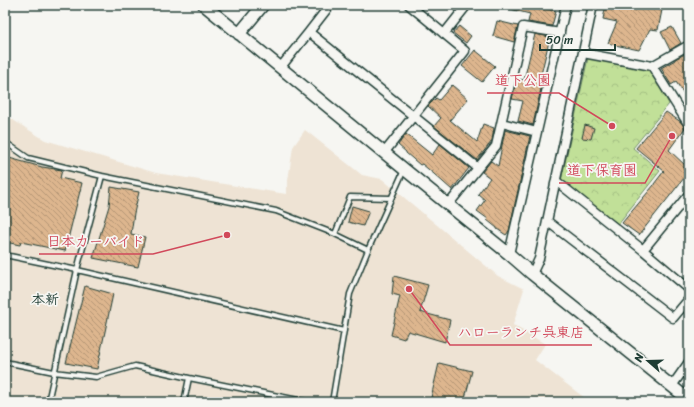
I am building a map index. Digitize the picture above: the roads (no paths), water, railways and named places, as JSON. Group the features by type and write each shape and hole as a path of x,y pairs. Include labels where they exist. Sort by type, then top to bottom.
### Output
{"street":[{"path":"204,5 510,254 532,274 689,400"},
{"path":"239,34 263,5"},
{"path":"280,68 330,5"},
{"path":"384,153 465,51 409,5"},
{"path":"444,34 467,5"},
{"path":"510,254 566,5"},
{"path":"532,274 539,258 548,221 593,5"},
{"path":"448,205 496,146 523,27 560,33"},
{"path":"309,32 478,168"},
{"path":"583,53 652,66 689,45"},
{"path":"652,66 689,125"},
{"path":"502,123 537,132"},
{"path":"556,181 643,250 689,289"},
{"path":"643,250 689,194"},
{"path":"548,221 673,318 689,299"},
{"path":"672,386 689,362"}],"lane":[{"path":"5,142 28,158 102,176 276,211 335,234 368,250"},
{"path":"332,402 350,294 404,169"},
{"path":"48,402 77,270 102,176"},
{"path":"335,234 350,197 391,198"},
{"path":"5,255 344,330"},
{"path":"5,362 54,372 96,377 135,366 308,402"},
{"path":"184,402 189,378"}],"place":[{"name":"道下公園","path":"612,126"},
{"name":"道下保育園","path":"672,136"},
{"name":"日本カーバイド","path":"227,235"},
{"name":"ハローランチ呉東店","path":"409,289"}],"district":[{"name":"本新","path":"45,299"}]}
